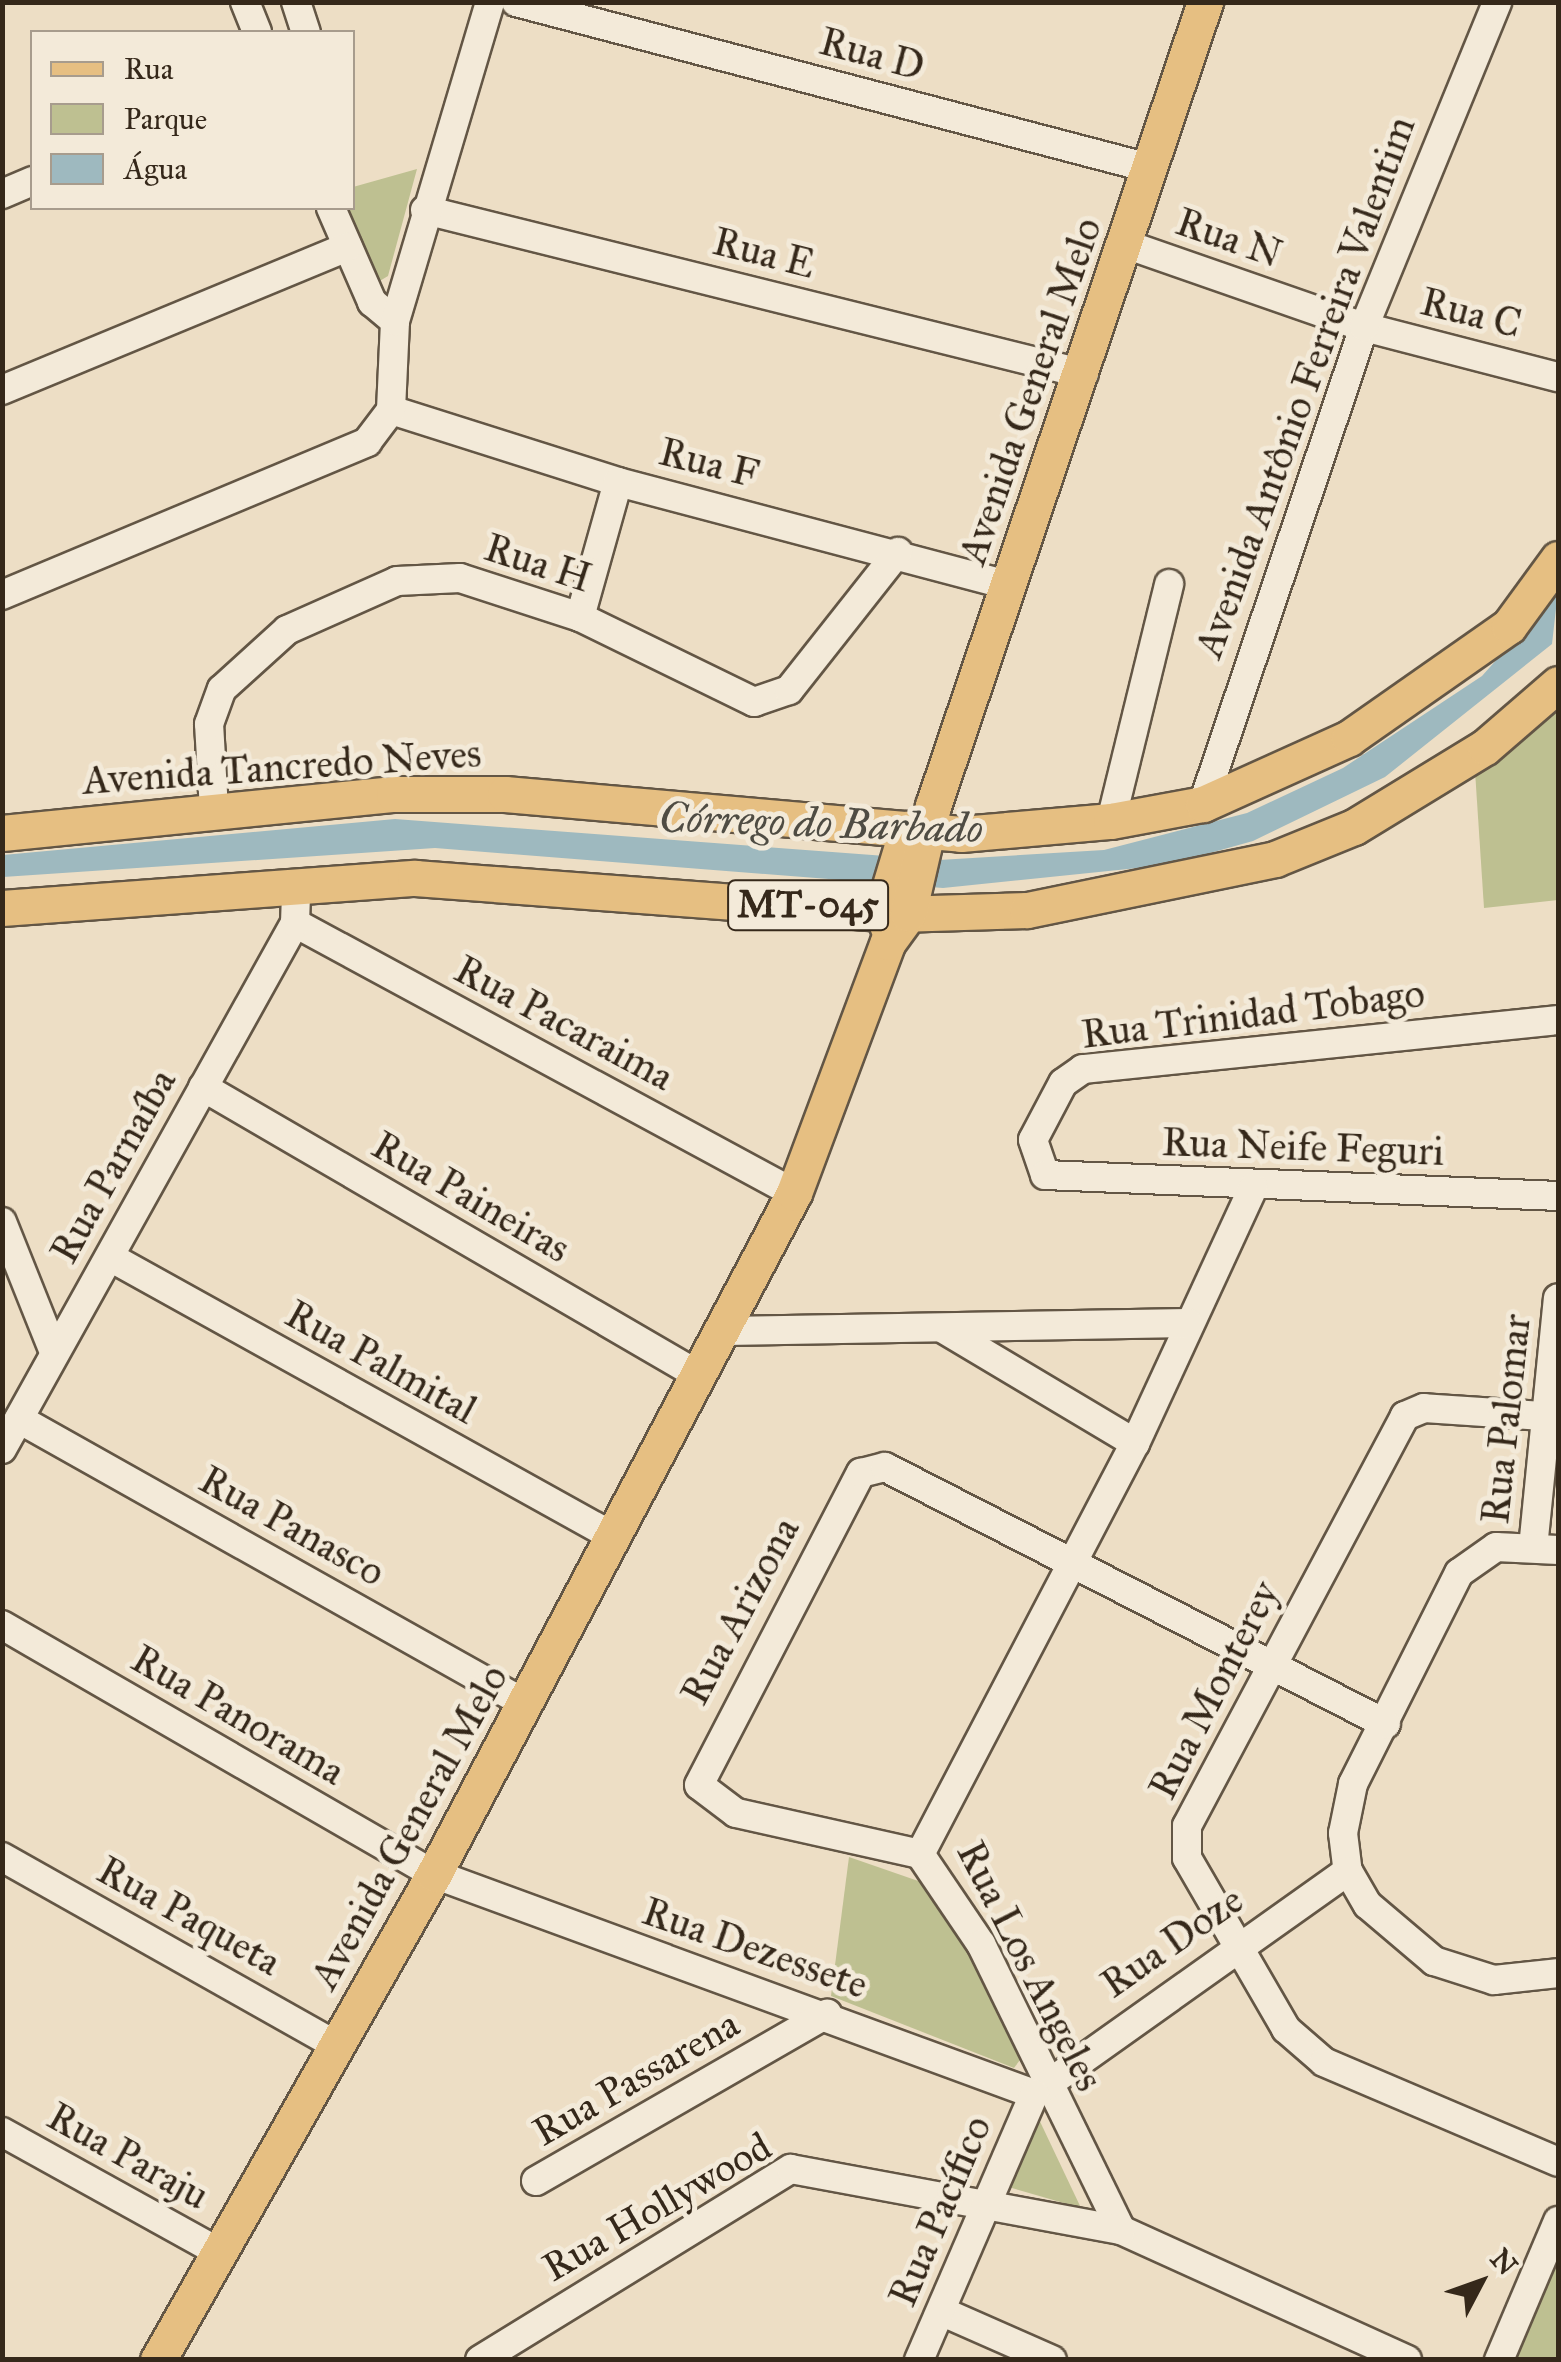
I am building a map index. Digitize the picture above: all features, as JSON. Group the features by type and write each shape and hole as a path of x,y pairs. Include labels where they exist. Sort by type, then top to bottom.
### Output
{"main road":[{"name":"Avenida General Melo","path":"158,2360 215,2250 434,1874 726,1331 794,1193 1084,374 1205,2"},
{"name":"Avenida Tancredo Neves","path":"2,833 214,810 505,794 921,832 1022,834 1110,822 1203,804 1279,774 1424,692 1509,626 1558,559"},
{"name":"MT-045","path":"2,908 296,886 554,882 896,912 1027,910 1274,859 1424,786 1558,684"}],"street":[{"path":"245,2 256,30"},
{"path":"296,2 305,30"},
{"path":"2,595 368,442 391,410 395,320 490,2"},
{"name":"Rua D","path":"516,2 1149,168"},
{"name":"Avenida Antônio Ferreira Valentim","path":"1203,804 1364,327 1496,2"},
{"path":"2,194 30,182"},
{"path":"332,210 372,302 395,320"},
{"name":"Rua E","path":"426,210 1084,374"},
{"name":"Rua N","path":"1125,244 1364,327"},
{"path":"2,390 348,247"},
{"name":"Rua C","path":"1364,327 1558,376"},
{"name":"Rua F","path":"391,410 618,482 898,552 1009,585"},
{"path":"580,617 618,482"},
{"name":"Rua H","path":"214,810 208,724 222,689 287,630 397,581 460,578 580,617 754,702 789,690 898,552"},
{"path":"1110,822 1168,584"},
{"path":"296,886 296,923"},
{"name":"Rua Parnaíba","path":"2,1449 296,923"},
{"name":"Rua Pacaraima","path":"296,923 794,1193"},
{"name":"Rua Trinidad Tobago","path":"1044,1175 1033,1140 1063,1083 1083,1068 1558,1020"},
{"name":"Rua Paineiras","path":"203,1087 700,1376"},
{"name":"Rua Neife Feguri","path":"1044,1175 1252,1188 1558,1196"},
{"name":"Rua Los Angeles","path":"1121,2230 1039,2088 951,1889 920,1854 1135,1443 1252,1188"},
{"path":"2,1222 54,1352"},
{"name":"Rua Palmital","path":"110,1257 614,1537"},
{"name":"Rua Palomar","path":"1546,1549 1558,1298"},
{"path":"726,1331 1188,1323"},
{"path":"941,1327 1135,1443"},
{"path":"2,1391 33,1388"},
{"name":"Rua Monterey","path":"1554,1417 1424,1408 1405,1416 1186,1826 1187,1858 1286,2029 1324,2062 1558,2162"},
{"name":"Rua Panasco","path":"18,1419 526,1704"},
{"name":"Rua Arizona","path":"920,1854 736,1813 699,1785 704,1762 861,1473 886,1467 1070,1561"},
{"path":"1546,1549 1496,1547 1459,1573 1353,1784 1343,1833 1348,1872 1378,1915 1434,1961 1494,1980 1558,1974"},
{"path":"1070,1561 1386,1724"},
{"name":"Rua Panorama","path":"2,1625 434,1874"},
{"name":"Rua Paqueta","path":"2,1856 336,2044"},
{"name":"Rua Doze","path":"1039,2088 1235,1944 1348,1872"},
{"name":"Rua Dezessete","path":"434,1874 1039,2088"},
{"name":"Rua Passarena","path":"536,2181 827,2014"},
{"name":"Rua Pacífico","path":"919,2360 943,2312 982,2206 1039,2088"},
{"name":"Rua Paraju","path":"2,2132 215,2250"},
{"name":"Rua Hollywood","path":"480,2360 791,2169 1121,2230"},
{"path":"1499,2360 1558,2220"},
{"path":"1121,2230 1407,2360"},
{"path":"943,2312 1052,2360"}],"green space":[{"path":"417,169 388,276 378,282 340,210 355,210 355,186"},
{"path":"1558,697 1558,900 1484,908 1475,771"},
{"path":"849,1857 924,1883 941,1904 1023,2056 1014,2068 831,1996"},
{"path":"1035,2111 1081,2208 998,2184"},
{"path":"1558,2238 1558,2359 1505,2360"}],"water":[{"path":"1558,591 1552,644 1385,777 1253,841 1167,865 943,888 435,848 3,877 3,855 395,819 939,860 1104,850 1247,813 1343,768 1482,676"}],"water label":[{"name":"Córrego do Barbado","path":"821,823"}]}
